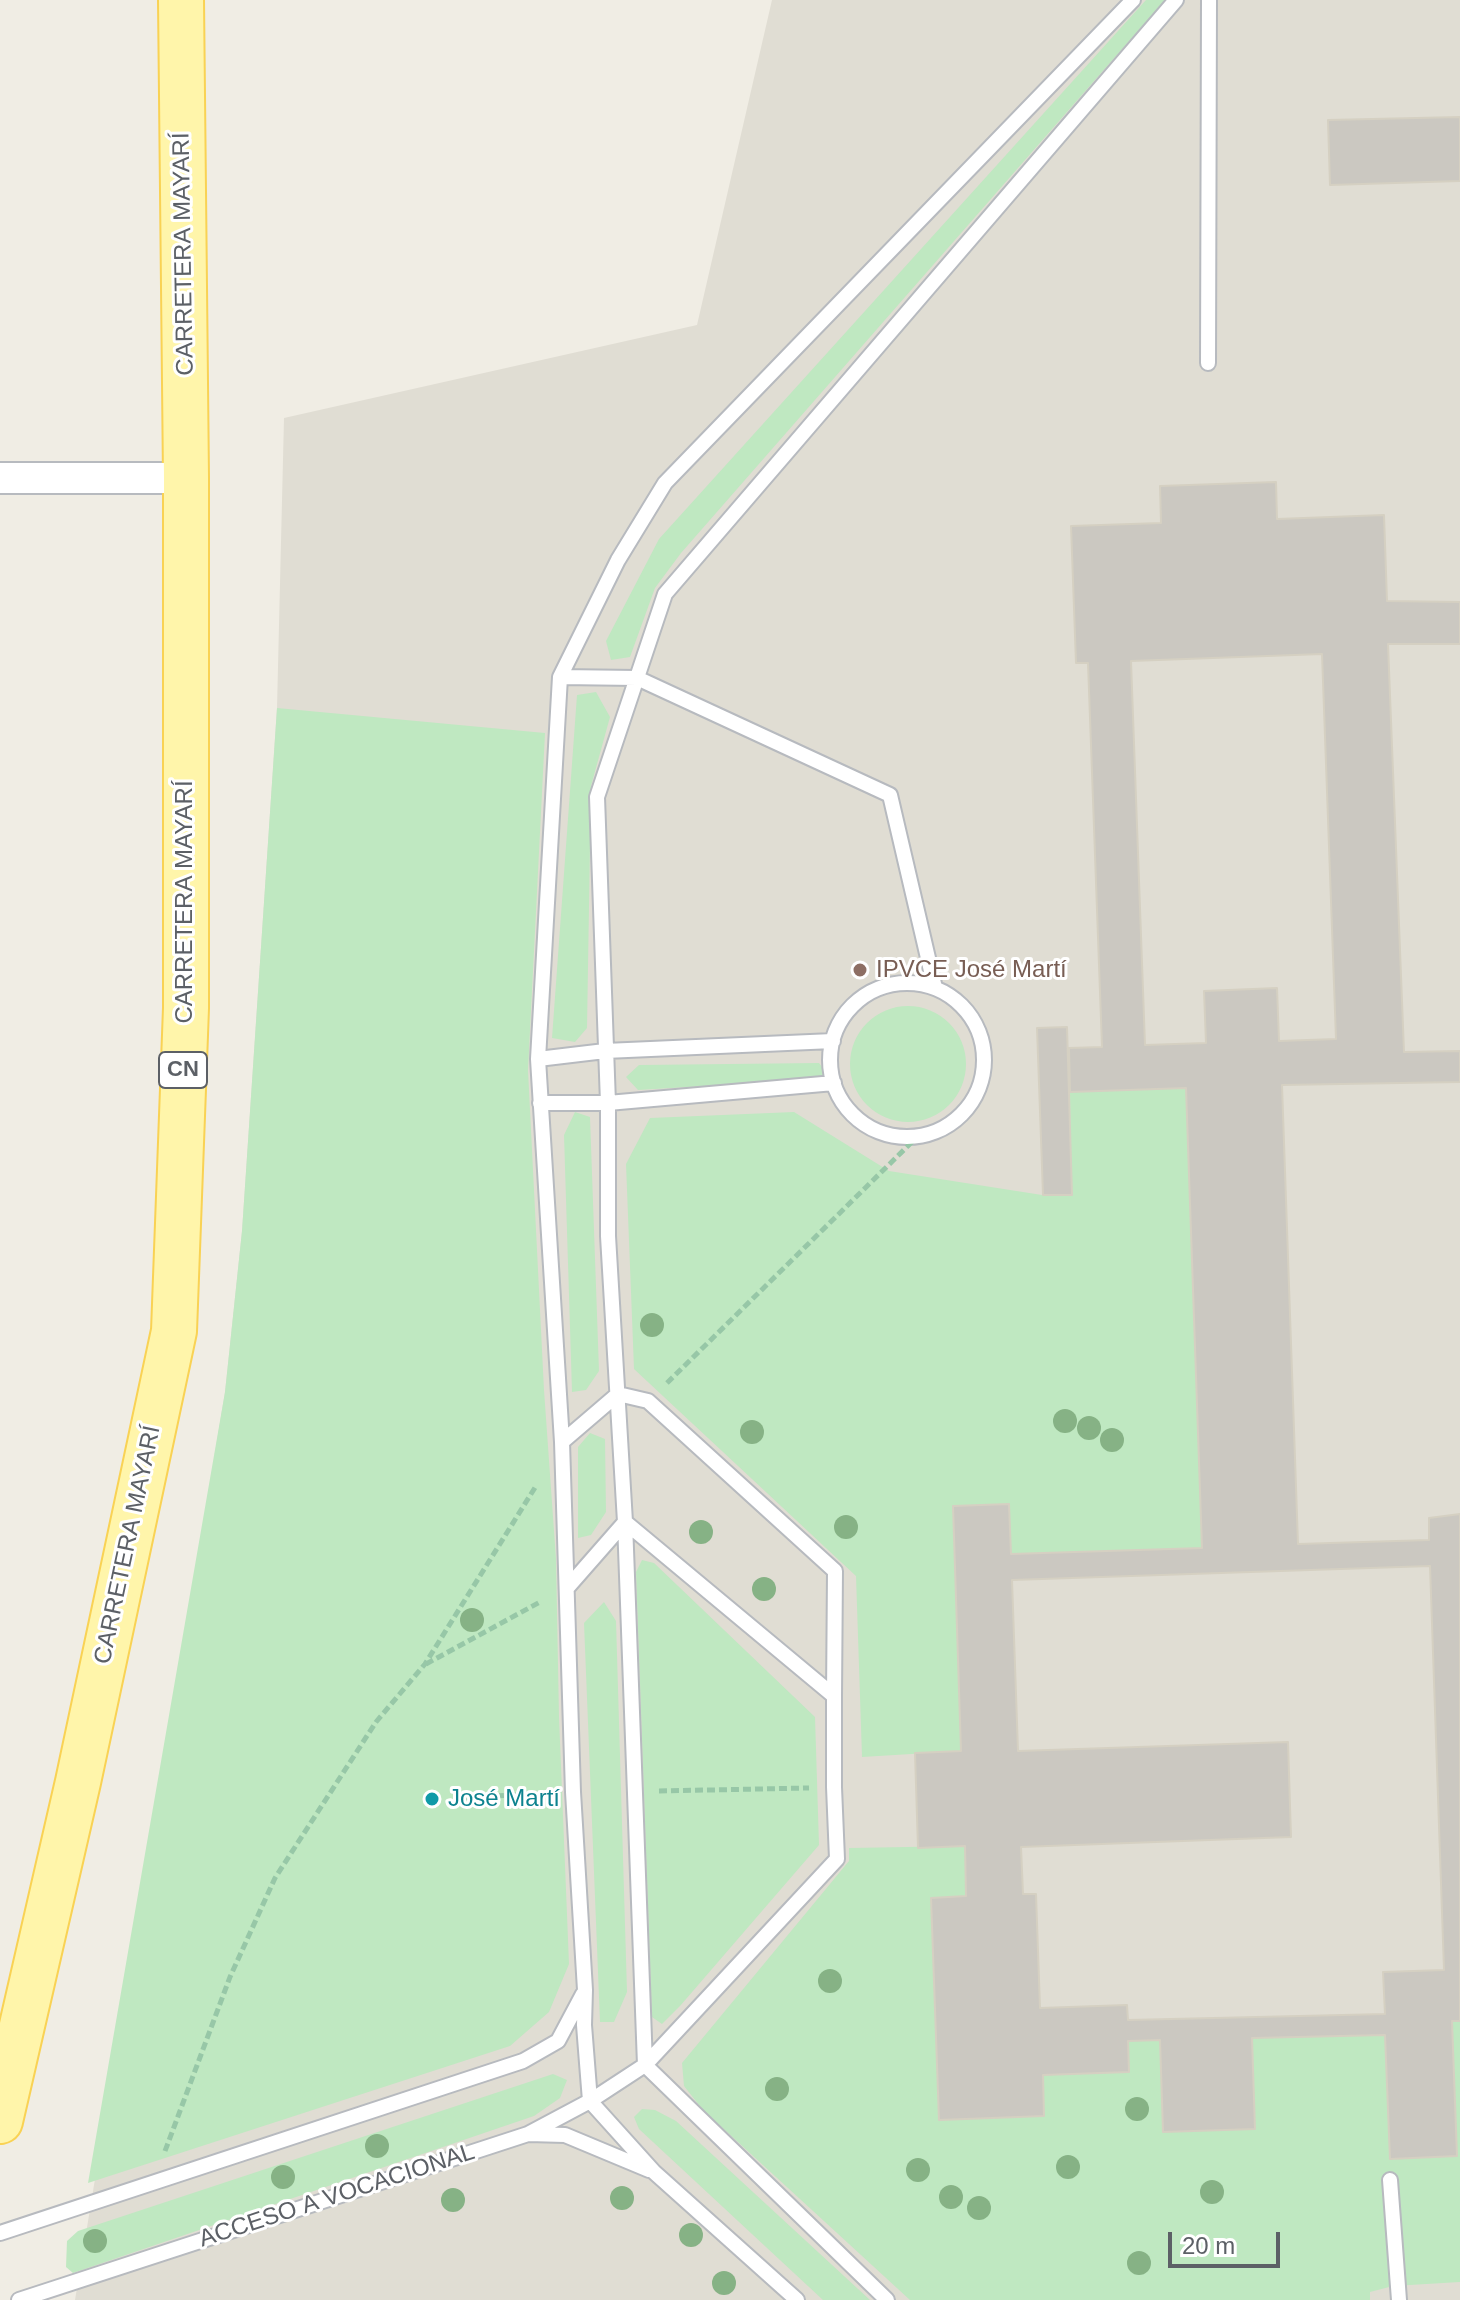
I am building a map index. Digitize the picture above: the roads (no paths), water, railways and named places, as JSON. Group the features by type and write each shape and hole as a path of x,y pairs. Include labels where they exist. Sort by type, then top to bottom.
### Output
{"main road":[{"name":"CARRETERA MAYARÍ","path":"0,2121 78,1782 174,1331 186,1008 186,478 181,0"}],"street":[{"path":"0,478 186,478"}],"lane":[{"path":"797,2300 654,2172 590,2101 573,1792 562,1442 538,1059 560,677 618,560 665,483 1133,0"},
{"path":"887,2300 645,2065 625,1522 608,1236 608,1103 597,797 665,594 1176,0"},
{"path":"1208,363 1209,0"},
{"path":"560,677 637,678 890,795 935,988"},
{"path":"909,983 935,988 963,1007 975,1023 982,1043 984,1068 978,1090 959,1119 938,1131 917,1137 897,1137 873,1130 846,1107 834,1083 831,1064 833,1041 842,1020 851,1008 876,990 909,983"},
{"path":"538,1059 605,1051 833,1041"},
{"path":"540,1103 608,1103 834,1083"},
{"path":"562,1442 618,1394"},
{"path":"528,2134 590,2101 645,2065 837,1859 835,1571 648,1401 618,1394"},
{"path":"568,1587 625,1522"},
{"path":"625,1522 834,1696"},
{"path":"0,2233 523,2061 558,2041 585,1990"},
{"name":"ACCESO A VOCACIONAL","path":"19,2300 528,2134 565,2135 654,2172"},
{"path":"1390,2180 1399,2300"}],"place":[{"name":"IPVCE José Martí","path":"860,970"},
{"name":"José Martí","path":"432,1799"}]}
